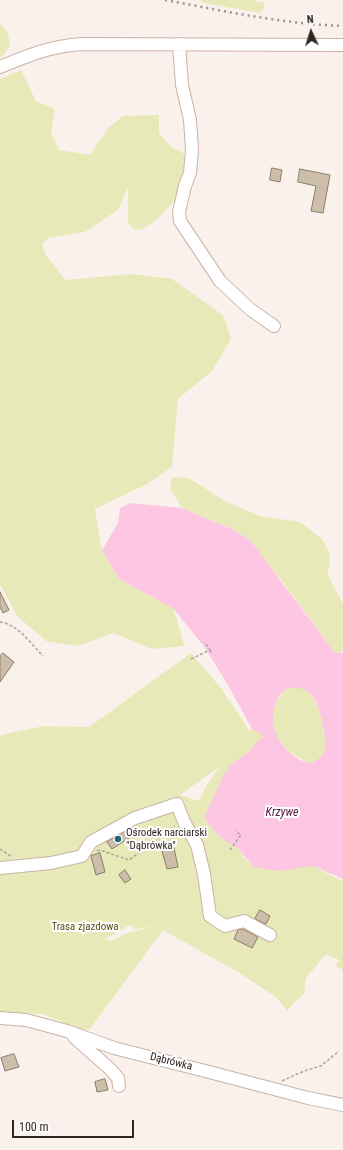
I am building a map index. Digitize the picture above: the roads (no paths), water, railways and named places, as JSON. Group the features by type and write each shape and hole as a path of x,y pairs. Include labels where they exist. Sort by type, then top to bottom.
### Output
{"street":[{"path":"179,44 182,85 190,120 192,150 190,173 185,186 179,212 180,221 220,280 250,310 274,326"},
{"path":"0,67 34,53 66,45 343,45"},
{"path":"0,868 50,863 82,856 91,842 135,818 177,804 184,822 197,845 204,874 210,916 225,926 244,922 270,935"},
{"name":"Dąbrówka","path":"0,1018 26,1020 67,1031 114,1048 308,1098 343,1105"},
{"path":"67,1031 118,1078 119,1086"}],"water":[{"name":"Krzywe","path":"131,503 182,508 234,530 250,540 335,653 343,653 343,879 313,866 277,871 254,867 237,848 220,837 206,821 205,816 223,776 232,764 251,750 254,744 264,736 252,729 228,685 205,648 174,609 119,579 102,550 118,523 120,508","holes":["292,687 304,690 312,695 316,702 320,716 326,746 321,756 312,763 297,758 285,747 276,734 273,719 276,703 282,692"]}],"railway":[{"path":"165,0 276,20 343,26"}],"place":[{"name":"Ośrodek narciarski \"Dąbrówka\"","path":"118,839"}],"park label":[{"name":"Trasa zjazdowa","path":"85,927"}]}
